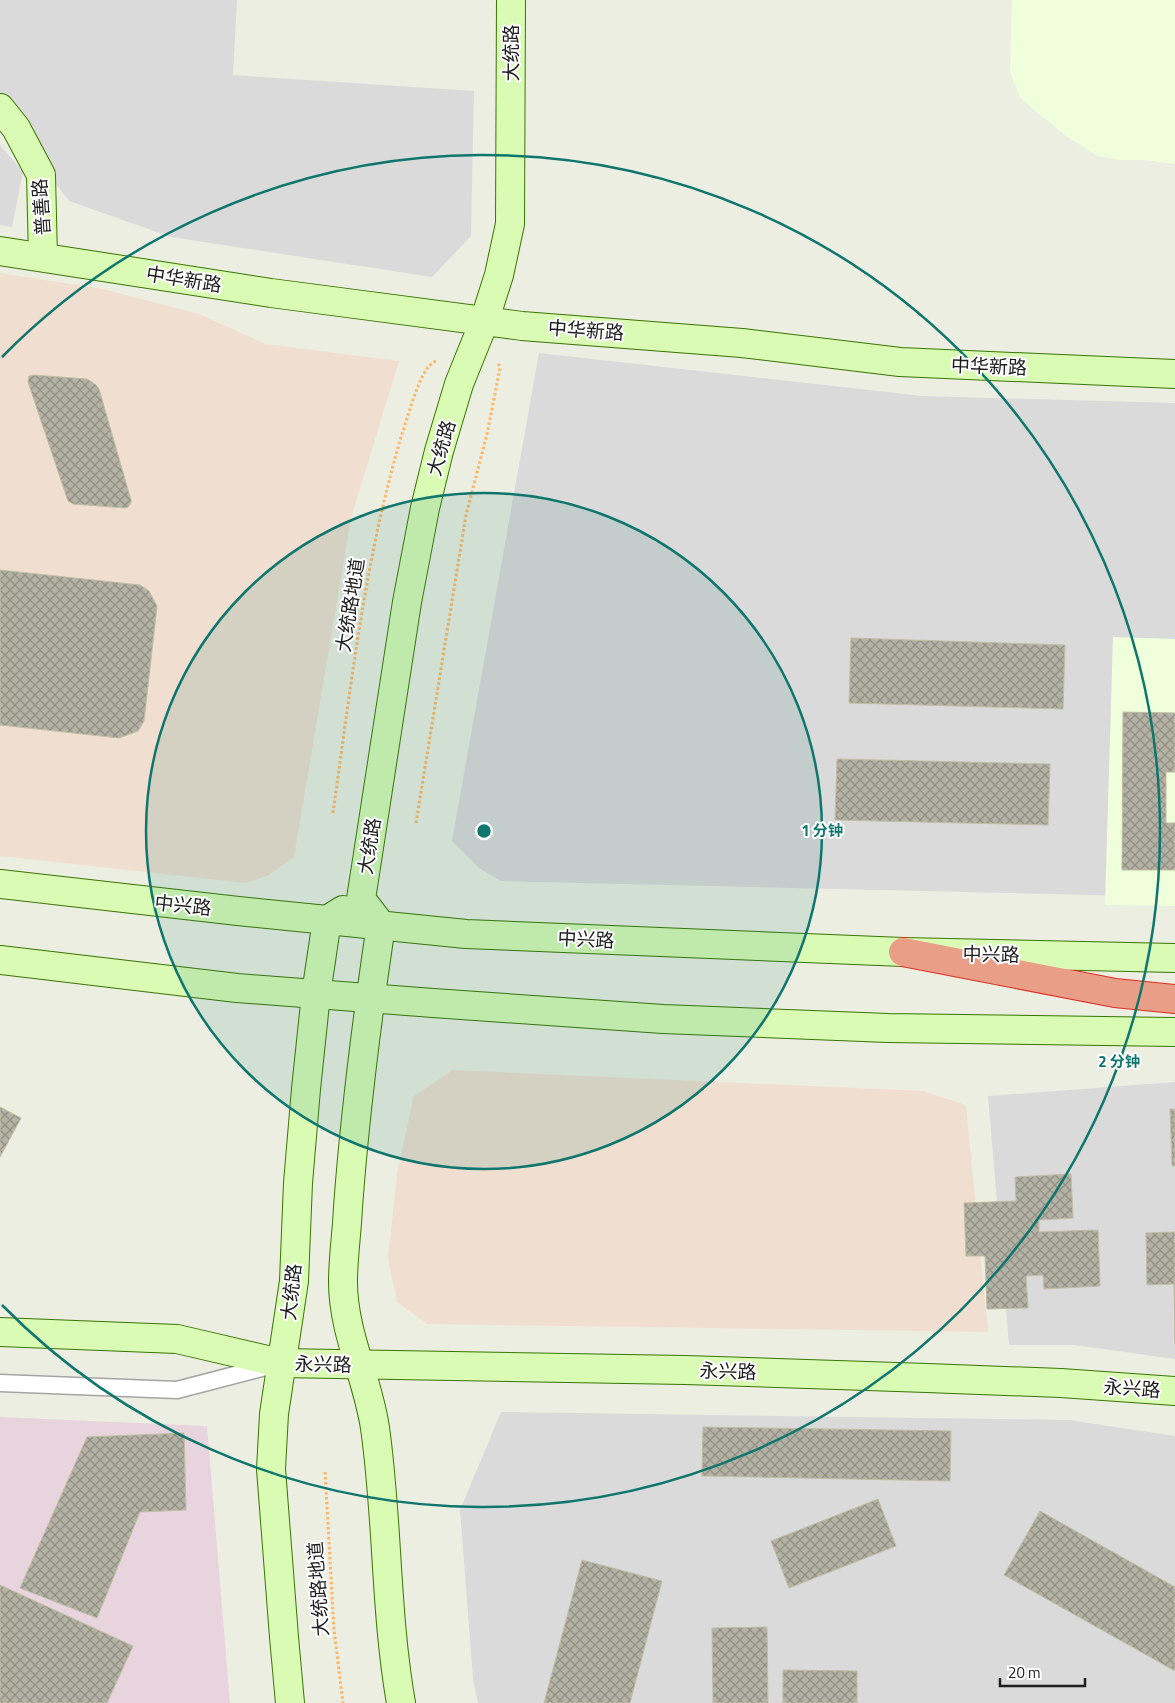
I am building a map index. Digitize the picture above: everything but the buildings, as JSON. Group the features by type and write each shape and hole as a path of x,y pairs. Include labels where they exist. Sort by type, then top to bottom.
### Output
{"highway":[{"path":"903,952 1115,993 1175,999"}],"street":[{"name":"大统路","path":"381,925 361,899 407,602 425,508 439,450 459,384 500,276 510,224 511,0"},
{"name":"普善路","path":"0,108 16,128 41,175 43,257"},
{"name":"中华新路","path":"0,252 271,293 484,322 742,343 900,362 1175,374"},
{"name":"中兴路","path":"0,884 466,934 903,952 1175,958"},
{"name":"大统路","path":"290,1703 271,1469 274,1414 280,1363 294,1281 298,1183 316,994 327,920 361,899"},
{"path":"381,925 358,1096 343,1283 347,1326 360,1365 374,1419 382,1472 391,1628 401,1703"},
{"path":"0,960 237,988 663,1019 888,1028 1175,1032"},
{"name":"永兴路","path":"0,1332 176,1339 280,1363 685,1370 888,1376 1061,1383 1175,1391"}],"lane":[{"path":"0,1383 177,1390 280,1363"}],"path":[{"name":"大统路地道","path":"333,813 371,560 393,466 412,404"},
{"path":"416,823 466,515 487,434"},
{"name":"大统路地道","path":"325,1472 334,1630 343,1703"}],"shaded area":[{"path":"0,0 237,0 233,75 474,91 471,236 432,277 171,237 69,201 0,111"},
{"path":"1012,0 1175,0 1175,164 1145,160 1118,160 1097,156 1066,136 1020,98 1010,72"},
{"path":"0,145 23,172 12,227 0,225"},
{"path":"0,273 103,289 199,314 266,344 399,361 351,518 294,857 269,875 246,883 0,856"},
{"path":"539,353 923,396 1175,403 1175,897 501,881 479,868 452,841"},
{"path":"1113,637 1175,639 1175,906 1105,905"},
{"path":"453,1070 923,1091 966,1105 988,1332 427,1324 397,1302 388,1259 397,1173 414,1096"},
{"path":"1175,1082 1175,1359 1074,1345 1009,1345 988,1096"},
{"path":"501,1412 1069,1420 1175,1436 1175,1703 478,1703 473,1679 460,1510"},
{"path":"0,1417 207,1426 230,1703 0,1703"}]}
